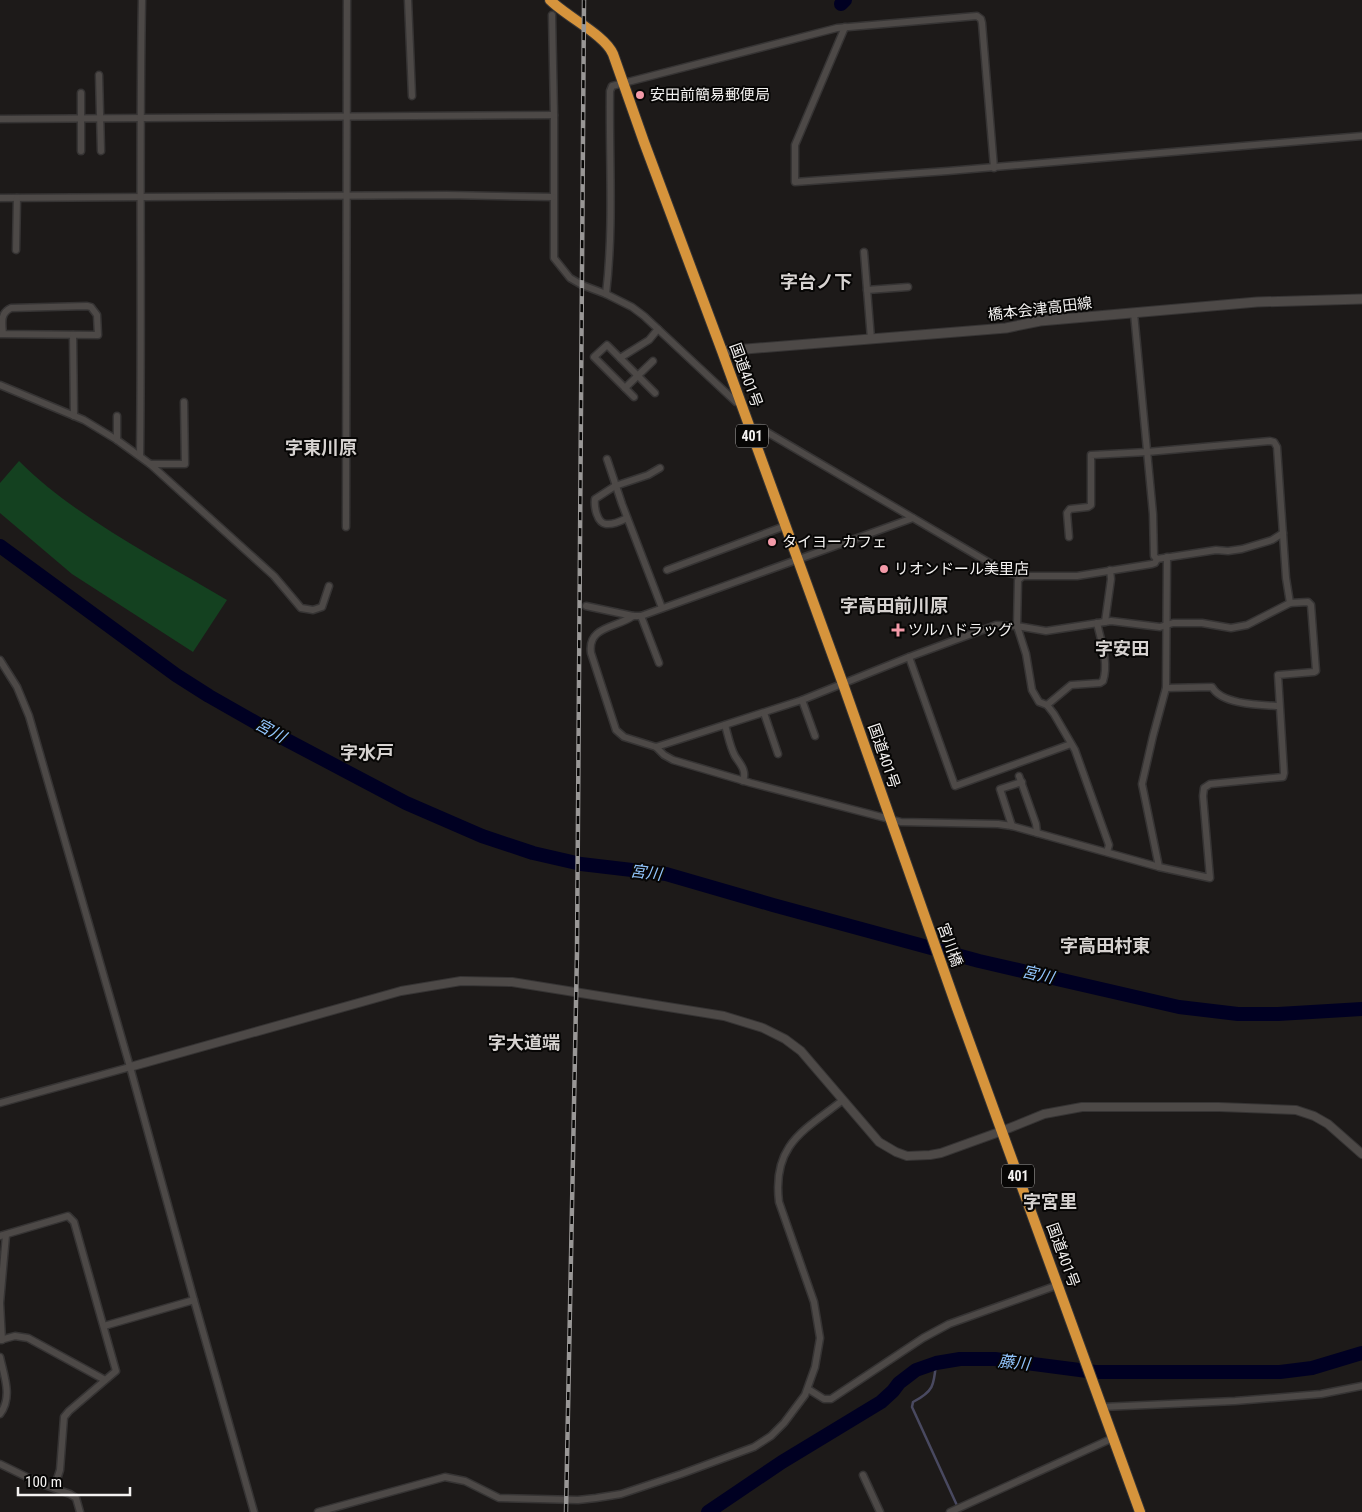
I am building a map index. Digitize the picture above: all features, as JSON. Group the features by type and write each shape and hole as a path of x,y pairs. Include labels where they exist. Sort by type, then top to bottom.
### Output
{"highway":[{"name":"国道401号","path":"550,0 559,9 606,42 614,54 918,898"},
{"name":"宮川橋","path":"918,898 955,1001"},
{"name":"国道401号","path":"955,1001 1101,1405"},
{"name":"401","path":"1101,1405 1140,1512"}],"main road":[{"name":"橋本会津高田線","path":"722,351 1006,328 1040,321 1257,302 1362,299"}],"street":[{"path":"140,456 142,0"},
{"path":"346,527 347,0"},
{"path":"408,0 412,96"},
{"path":"552,15 554,258 570,278 632,307 736,402 740,403"},
{"path":"606,294 610,262 610,91 612,86 837,28 977,16 981,19 994,168"},
{"path":"845,27 795,145 795,182 994,168 1362,136"},
{"path":"99,75 101,151"},
{"path":"81,93 81,152"},
{"path":"0,119 554,116"},
{"path":"0,198 553,196"},
{"path":"16,250 17,198"},
{"path":"864,252 871,339"},
{"path":"867,290 908,287"},
{"path":"91,307 97,315 98,335 1,334 3,314 5,310 11,308 91,307"},
{"path":"1134,313 1153,514 1154,556 1157,559"},
{"path":"620,358 648,340 658,329"},
{"path":"73,336 74,416"},
{"path":"634,397 594,357 607,345 655,393"},
{"path":"625,388 653,361"},
{"path":"0,385 74,416 117,440 140,456 274,576 301,608 313,610 322,607 329,586"},
{"path":"150,464 185,464 184,402"},
{"path":"117,416 117,440"},
{"path":"750,428 760,428 1005,572 1022,576 1077,576 1152,564 1157,559 1167,557 1216,550 1242,549 1272,540 1283,533"},
{"path":"1069,537 1067,513 1070,509 1088,507 1091,504 1091,455 1274,442 1276,447 1286,578 1290,603"},
{"path":"607,459 615,486 662,608"},
{"path":"627,518 615,523 605,524 597,515 594,506 595,499 615,486 648,475 660,468"},
{"path":"586,606 641,616 913,518"},
{"path":"667,570 785,526"},
{"path":"1159,867 1142,784 1166,688 1167,557"},
{"path":"1105,622 1111,579 1110,570"},
{"path":"1022,576 1018,580 1017,626 1026,654 1032,690 1039,702 1047,705 1075,750 1108,844 1108,852"},
{"path":"633,616 598,633 591,643 591,653 616,730 624,737 656,747 673,760 743,781 890,820 900,822 1012,826 1159,867 1210,878 1203,796 1204,788 1210,784 1283,777 1278,676 1316,671 1311,605 1308,602 1290,603 1247,625 1232,628 1202,622 1174,623 1160,627 1111,621 1046,631 1017,626 996,625 909,657 802,700 656,747"},
{"path":"641,616 659,664"},
{"path":"1047,705 1071,684 1103,681 1105,673 1104,657 1097,623"},
{"path":"909,657 955,786 1071,744"},
{"path":"0,660 17,687 29,716 130,1067 254,1512"},
{"path":"1166,688 1212,687 1219,695 1246,704 1279,706"},
{"path":"802,700 815,736"},
{"path":"764,713 778,754"},
{"path":"725,725 735,756 742,764 745,776 743,781"},
{"path":"1012,826 1000,789 1020,779 1036,824 1037,833"},
{"path":"0,1103 401,991 461,981 512,982 724,1016 756,1025 785,1039 801,1051 879,1142 907,1156 941,1153 1044,1114 1082,1107 1219,1107 1296,1110 1314,1116 1328,1124 1362,1154"},
{"path":"318,1512 446,1477 459,1479 493,1496 506,1499 578,1500 621,1494 719,1461 762,1442 784,1423 805,1395 814,1373 818,1354 819,1328 814,1302 779,1202 778,1174 781,1161 795,1137 843,1100"},
{"path":"54,1488 60,1470 64,1417 116,1371 74,1222 68,1216 3,1235 0,1303 1,1340 15,1336 28,1338 104,1380"},
{"path":"808,1389 824,1399 831,1399 923,1338 949,1324 1058,1285"},
{"path":"104,1326 194,1300"},
{"path":"0,1357 7,1388 6,1400 0,1414"},
{"path":"1101,1405 1235,1401 1322,1394 1362,1386"},
{"path":"950,1512 1113,1438"},
{"path":"0,1464 76,1498 80,1512"},
{"path":"863,1475 880,1512"}],"green space":[{"path":"19,461 65,501 91,519 227,600 193,652 72,574 0,513 0,483"}],"waterway":[{"path":"841,4 845,0"},
{"name":"宮川","path":"0,546 176,675 209,696 281,737 406,803 482,836 533,853 581,864 666,874 979,961 1179,1007 1238,1014 1278,1014 1362,1009"},
{"name":"藤川","path":"708,1512 782,1462 881,1402 899,1383 916,1370 936,1363 960,1359 995,1359 1095,1372 1280,1372 1312,1368 1362,1353"},
{"path":"936,1363 932,1387 913,1402 912,1407 960,1512"}],"railway":[{"path":"566,1512 577,952 584,0"}],"place":[{"name":"安田前簡易郵便局","path":"640,95"},
{"name":"タイヨーカフェ","path":"772,542"},
{"name":"リオンドール美里店","path":"884,569"},
{"name":"ツルハドラッグ","path":"898,630"}],"district":[{"name":"字台ノ下","path":"816,282"},
{"name":"字東川原","path":"321,448"},
{"name":"字高田前川原","path":"894,606"},
{"name":"字安田","path":"1122,649"},
{"name":"字水戸","path":"367,753"},
{"name":"字高田村東","path":"1105,946"},
{"name":"字大道端","path":"524,1043"},
{"name":"字宮里","path":"1050,1202"}]}
